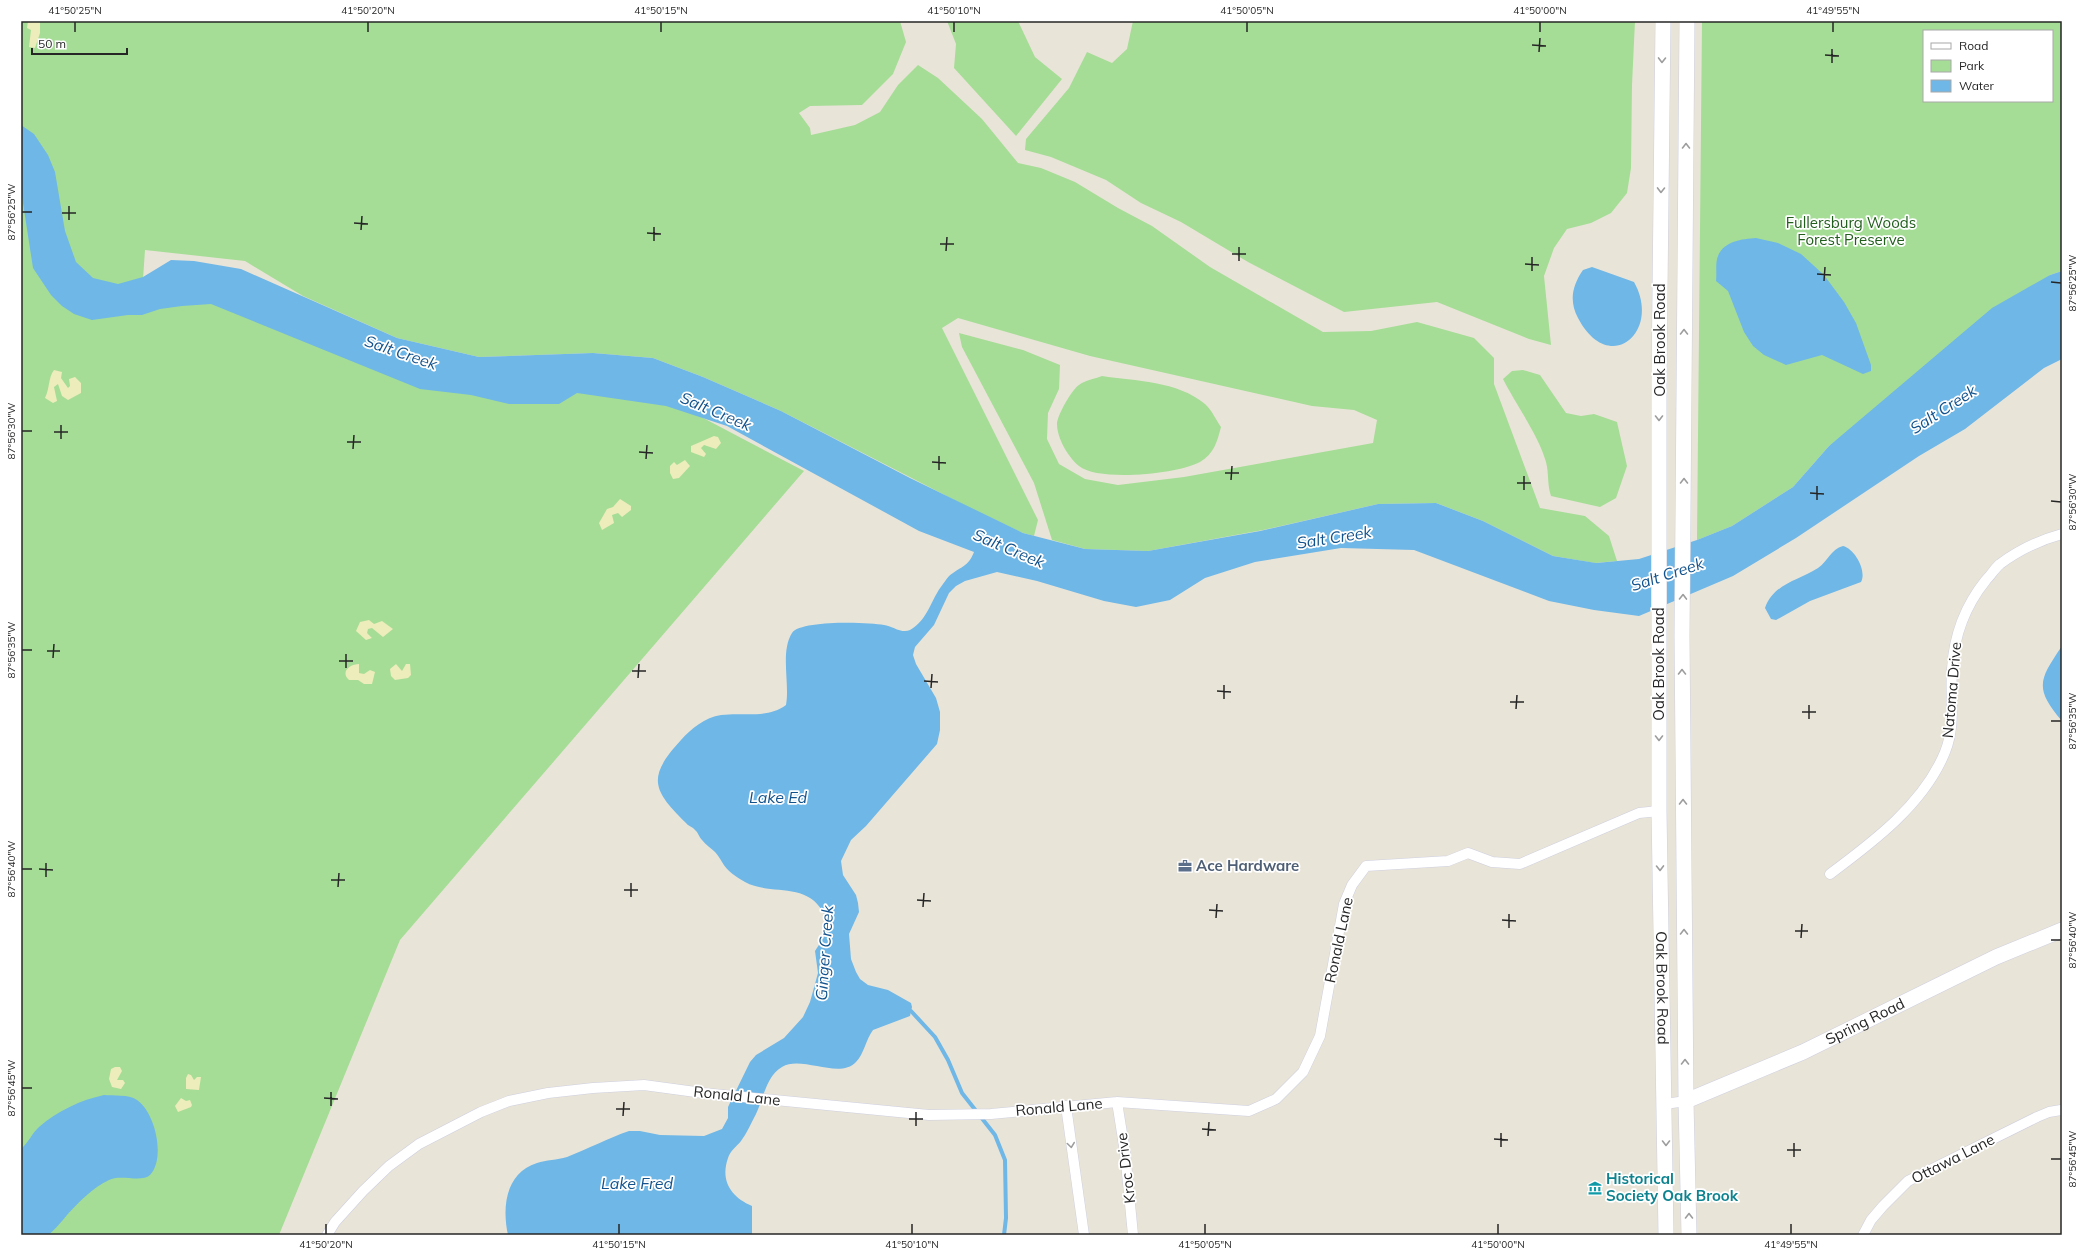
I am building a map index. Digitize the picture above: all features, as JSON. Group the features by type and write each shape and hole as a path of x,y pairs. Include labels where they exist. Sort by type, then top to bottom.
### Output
{"main road":[{"name":"Oak Brook Road","path":"1663,21 1659,530 1659,811 1666,1235"},
{"name":"Oak Brook Road","path":"1687,21 1682,636 1686,1102 1689,1235"},
{"name":"Spring Road","path":"1686,1102 1803,1052 1996,957 2062,930"}],"street":[{"name":"Natoma Drive","path":"1830,874 1857,854 1900,815 1925,787 1938,768 1949,739 1953,719 1952,671 1957,634 1967,609 1978,590 1999,565 2028,547 2062,534"},
{"name":"Ronald Lane","path":"327,1235 335,1222 363,1191 389,1166 426,1141 481,1112 509,1101 548,1093 644,1085 774,1100 929,1115 991,1114 1117,1102 1249,1111 1276,1099 1303,1072 1320,1036 1344,904 1352,885 1366,866 1448,861 1468,853 1492,862 1520,864 1639,813 1659,811"},
{"name":"Kroc Drive","path":"1117,1102 1125,1152 1133,1235"},
{"name":"Spring Road","path":"1664,1104 1686,1102"},
{"path":"1066,1106 1084,1235"},
{"name":"Ottawa Lane","path":"1863,1235 1871,1220 1908,1181 2037,1117 2049,1112 2062,1110"}],"green space":[{"path":"21,21 900,21 906,42 893,74 862,105 810,106 799,113 810,128 811,135 855,125 880,112 898,85 918,65 938,78 982,119 1018,163 1041,168 1075,182 1118,208 1152,226 1210,267 1323,332 1371,331 1417,322 1474,338 1494,358 1494,384 1540,508 1585,516 1609,536 1617,561 1595,563 1553,556 1483,521 1436,503 1378,504 1263,530 1148,551 1085,549 1052,540 1034,483 962,347 959,333 1023,350 1060,365 1059,389 1048,413 1047,439 1059,464 1085,479 1118,485 1184,477 1373,443 1377,420 1354,410 1312,406 1090,356 958,318 942,328 1038,520 1034,536 1023,533 972,509 781,411 703,377 653,358 593,353 479,357 397,338 303,296 245,261 145,250 141,309 215,295 585,389 671,401 804,471 400,940 279,1235 21,1235"},
{"path":"947,21 1018,21 1035,57 1062,79 1016,136 954,68 956,44"},
{"path":"1133,21 1635,21 1632,85 1631,168 1627,193 1611,213 1591,223 1567,229 1554,248 1544,276 1551,345 1529,339 1437,302 1344,312 1248,262 1181,222 1141,203 1106,180 1051,157 1025,150 1026,139 1069,88 1087,52 1112,63 1127,49"},
{"name":"Fullersburg Woods Forest Preserve","path":"1702,21 2062,21 2062,271 2050,275 1829,446 1793,487 1732,526 1697,540"},
{"path":"1523,370 1540,375 1566,413 1581,416 1594,414 1617,422 1627,466 1616,498 1600,507 1551,496 1547,466 1543,452 1503,379 1512,371"},
{"path":"1102,376 1156,383 1169,386 1194,396 1207,406 1221,427 1212,451 1205,459 1190,466 1157,473 1120,475 1103,474 1089,471 1079,466 1067,452 1061,441 1057,429 1059,415 1076,387 1081,383"}],"sand":[{"path":"28,21 40,21 40,33 35,48 29,47 31,30 27,28"},
{"path":"54,370 62,372 61,378 68,388 70,386 69,379 75,377 81,383 81,393 68,400 62,396 58,384 54,387 57,401 53,403 45,398"},
{"path":"714,436 718,437 721,443 716,449 704,445 701,448 706,454 704,457 691,452 691,446"},
{"path":"685,460 690,466 679,478 673,479 670,473 670,466 674,462 677,465"},
{"path":"620,499 631,506 631,510 622,517 618,513 612,515 614,523 602,530 599,523 607,509 613,507"},
{"path":"369,620 374,624 382,621 393,629 383,637 372,628 368,629 367,633 372,638 366,640 356,631 360,622"},
{"path":"359,664 359,673 364,674 370,670 375,672 372,684 364,684 358,680 349,680 346,677 347,669 352,665"},
{"path":"396,664 402,671 406,664 410,664 411,675 408,678 395,680 391,676 390,669"},
{"path":"120,1067 122,1071 117,1080 123,1080 125,1083 121,1089 112,1087 109,1079 111,1069"},
{"path":"188,1074 191,1075 194,1080 197,1077 201,1077 199,1090 186,1089 186,1078"},
{"path":"181,1098 186,1101 190,1100 192,1105 191,1107 178,1112 175,1106"}],"water":[{"path":"21,125 34,134 48,155 55,172 65,231 76,262 93,278 118,284 143,277 171,260 194,261 241,269 397,338 479,357 593,353 653,358 703,377 781,411 910,478 1023,533 1085,549 1148,551 1260,531 1378,504 1436,503 1483,521 1553,556 1596,563 1639,559 1697,540 1732,526 1793,487 1829,446 1992,308 2050,275 2062,271 2062,359 2044,368 1965,429 1919,456 1796,538 1733,576 1639,616 1594,610 1549,601 1414,550 1341,548 1255,562 1205,578 1170,600 1136,607 1104,601 1037,581 997,572 965,581 956,586 949,593 934,625 915,647 913,655 916,664 936,698 940,712 940,730 937,744 866,826 851,840 841,861 843,875 856,895 858,903 859,912 849,934 851,959 856,972 860,979 868,985 888,990 911,1003 912,1007 910,1016 873,1030 859,1059 849,1067 840,1069 790,1064 777,1071 769,1081 749,1128 741,1141 730,1153 725,1174 729,1187 733,1193 738,1198 752,1206 752,1235 508,1235 506,1225 506,1203 508,1193 512,1183 526,1168 540,1162 567,1157 629,1131 640,1131 660,1135 704,1136 722,1129 728,1118 728,1107 750,1062 756,1055 784,1038 803,1017 810,1002 818,973 815,951 821,942 826,927 823,912 816,902 807,896 755,886 738,878 726,868 716,853 675,811 666,801 661,792 658,783 659,774 670,753 689,732 709,718 729,714 763,714 786,705 786,659 788,641 792,633 798,629 820,624 850,623 876,624 904,631 910,630 921,621 939,590 948,578 968,563 974,552 919,531 727,426 666,406 577,393 559,404 509,404 471,395 420,389 211,304 182,306 160,309 142,315 128,315 92,320 74,314 62,306 51,295 33,268 21,190"},
{"path":"1756,238 1778,243 1801,254 1824,275 1844,302 1856,323 1871,365 1871,371 1863,374 1822,355 1786,365 1764,355 1753,346 1744,332 1728,291 1716,281 1716,265 1717,259 1724,247 1739,240"},
{"path":"1592,267 1634,282 1641,300 1641,317 1637,331 1628,341 1617,346 1604,344 1590,335 1578,318 1573,306 1573,294 1576,282 1583,270"},
{"path":"1843,546 1852,551 1859,561 1862,572 1861,582 1810,601 1776,620 1771,619 1765,608 1774,593 1787,584 1818,568 1832,552"},
{"path":"2062,646 2062,721 2047,700 2043,684 2048,667"},
{"path":"104,1095 133,1098 143,1106 149,1114 158,1147 155,1167 150,1175 146,1177 136,1179 114,1178 103,1183 81,1200 48,1235 21,1235 21,1149 37,1129 61,1111 78,1103"}],"waterway":[{"path":"911,1011 935,1037 948,1060 962,1093 995,1135 1005,1160 1006,1218 1004,1235"}],"place":[{"name":"Ace Hardware","path":"1185,866"},
{"name":"Historical Society Oak Brook","path":"1595,1188"}],"water label":[{"name":"Salt Creek","path":"401,352"},
{"name":"Salt Creek","path":"1943,409"},
{"name":"Salt Creek","path":"716,411"},
{"name":"Salt Creek","path":"1334,537"},
{"name":"Salt Creek","path":"1009,548"},
{"name":"Salt Creek","path":"1667,574"},
{"name":"Lake Ed","path":"778,797"},
{"name":"Ginger Creek","path":"824,953"},
{"name":"Lake Fred","path":"637,1183"}]}
